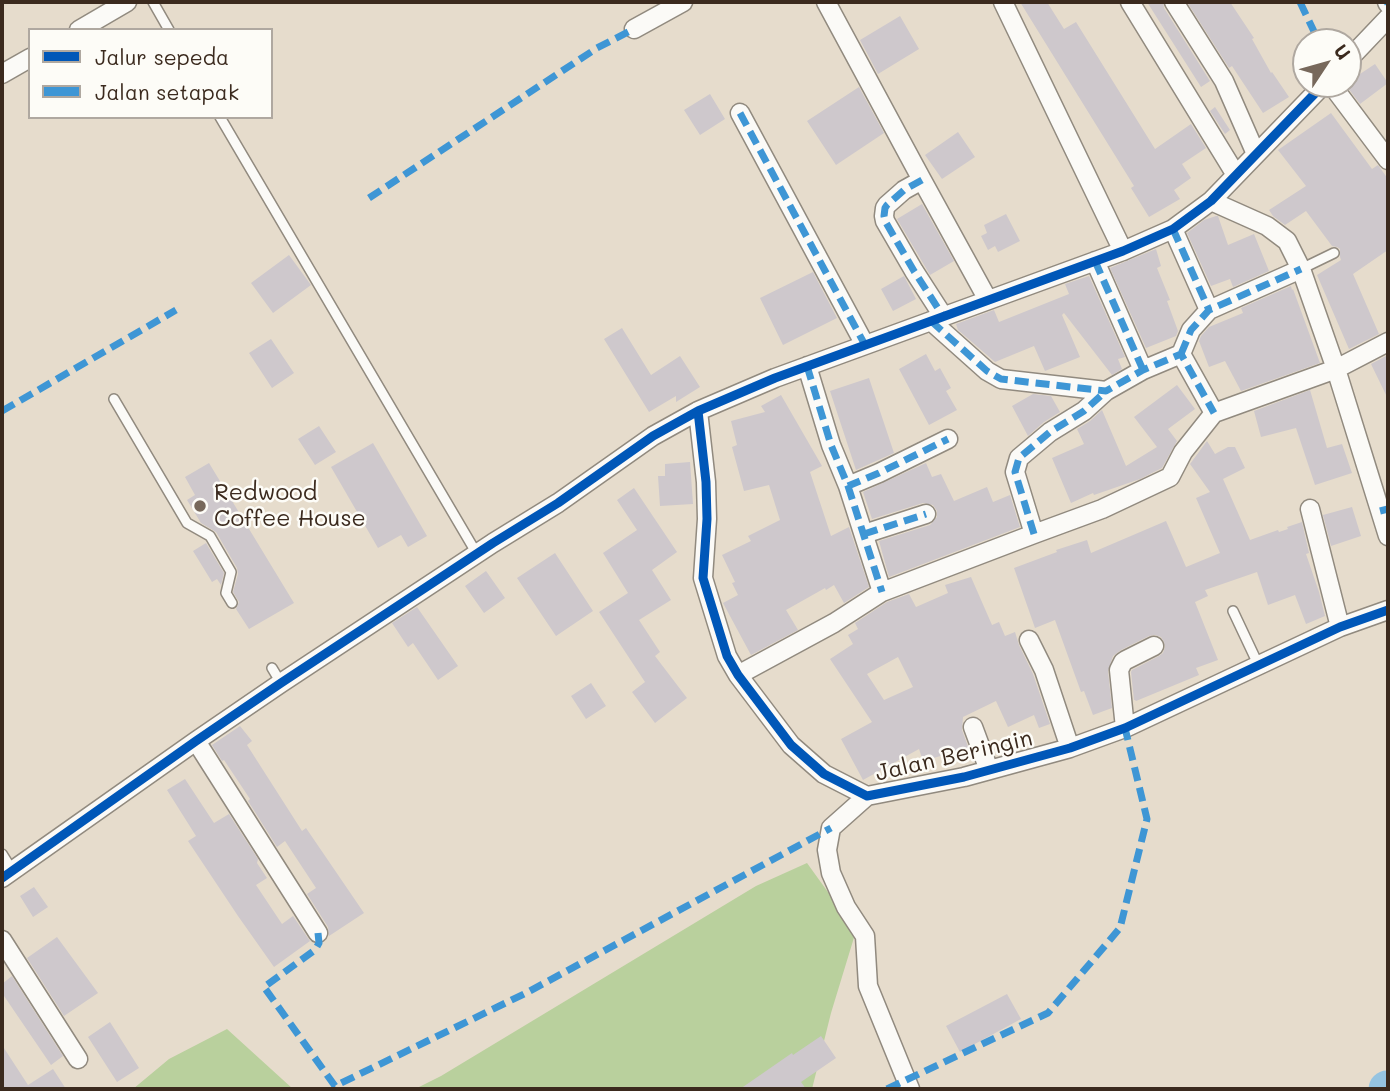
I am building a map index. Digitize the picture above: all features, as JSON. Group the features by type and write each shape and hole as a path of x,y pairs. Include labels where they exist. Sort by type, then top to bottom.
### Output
{"street":[{"path":"82,28 127,2"},
{"path":"634,29 683,2"},
{"path":"826,2 988,300"},
{"path":"1003,2 1122,251"},
{"path":"1130,2 1236,175"},
{"path":"1174,2 1224,82 1256,154"},
{"path":"1362,45 1388,18"},
{"path":"2,74 28,59"},
{"path":"7,874 196,741 276,676 558,503 653,436 698,411 775,377 1096,261 1173,229 1211,201 1310,98"},
{"path":"1342,98 1388,160"},
{"path":"740,113 865,345"},
{"path":"922,180 904,190 887,205 884,216 937,318 987,371 1001,379 1106,391"},
{"path":"1211,201 1267,226 1287,242 1301,269 1336,369 1384,510 1388,536"},
{"path":"1173,229 1209,310"},
{"path":"1096,261 1143,370"},
{"path":"1034,534 1016,472 1019,458 1050,432 1084,411 1106,391 1143,370 1181,354 1191,330 1209,310 1301,269"},
{"path":"738,675 834,623 882,592 1102,509 1170,477 1183,452 1214,413 1336,369 1388,342"},
{"path":"1181,354 1214,413"},
{"path":"807,366 831,445 848,486 882,592"},
{"name":"Jalan Beringin","path":"698,411 706,482 707,519 703,578 727,656 738,675 791,745 824,774 867,796 964,777 1070,748 1125,728 1340,627 1388,610"},
{"path":"848,486 948,439"},
{"path":"1310,509 1340,627"},
{"path":"864,534 926,514"},
{"path":"1029,640 1044,670 1070,748"},
{"path":"1125,728 1119,670 1123,662 1154,646"},
{"path":"973,727 989,770"},
{"path":"196,741 318,933"},
{"path":"867,796 831,828 827,849 836,885 846,907 865,936 868,986 910,1089"},
{"path":"2,940 78,1059"}],"lane":[{"path":"154,4 168,28"},
{"path":"221,119 477,554"},
{"path":"1301,269 1335,253"},
{"path":"114,399 187,523 211,537 231,572 226,593 232,603"},
{"path":"1233,611 1258,664"},
{"path":"2,854 7,874"}],"green space":[{"path":"807,863 856,931 812,1089 415,1089 441,1076 756,886"},
{"path":"227,1029 293,1089 133,1089 169,1059"}],"building":[{"path":"1020,2 1047,2 1064,29 1076,22 1155,149 1191,124 1206,148 1182,164 1191,178 1174,190 1180,199 1149,217 1131,188 1134,186"},
{"path":"1147,2 1163,2 1164,8 1210,81 1201,87"},
{"path":"1187,2 1230,2 1254,38 1252,39 1271,73 1289,97 1263,113 1232,66 1229,68"},
{"path":"900,16 919,49 878,74 860,40"},
{"path":"1375,64 1388,83 1360,104 1356,98 1362,98 1362,73"},
{"path":"859,87 884,133 836,165 807,121"},
{"path":"710,94 725,119 700,135 684,110"},
{"path":"1215,107 1230,130 1225,134 1210,111"},
{"path":"1331,113 1372,169 1378,165 1388,179 1388,250 1353,274 1379,334 1349,349 1317,275 1341,260 1340,249 1332,246 1306,211 1285,225 1269,210 1306,186 1278,150"},
{"path":"958,132 975,157 942,179 925,155"},
{"path":"922,204 954,261 930,275 897,219"},
{"path":"1006,214 1020,241 998,252 995,246 988,250 981,236 987,233 984,225"},
{"path":"1216,216 1228,245 1254,234 1269,271 1233,287 1230,279 1211,286 1187,233 1204,220"},
{"path":"1156,249 1161,266 1157,268 1170,300 1167,301 1178,331 1176,336 1146,348 1110,268"},
{"path":"289,255 311,285 273,313 251,283"},
{"path":"813,272 837,318 783,345 760,298"},
{"path":"904,276 916,299 893,311 881,289"},
{"path":"1089,276 1125,357 1118,359 1122,369 1112,375 1064,313 1062,315 1080,357 1045,371 1034,346 995,362 958,330 956,324 994,310 999,322 1069,294 1065,284"},
{"path":"1291,286 1320,363 1241,391 1225,361 1209,367 1199,341 1201,336 1209,327 1243,313 1241,308"},
{"path":"622,328 651,375 680,356 700,387 676,402 676,396 649,412 604,339"},
{"path":"271,339 294,373 272,388 249,353"},
{"path":"926,354 935,371 940,368 951,388 946,391 957,410 929,425 899,369"},
{"path":"1388,355 1388,399 1371,364"},
{"path":"869,378 894,453 856,470 830,391"},
{"path":"1177,385 1195,409 1168,429 1177,441 1162,468 1140,479 1094,495 1093,493 1071,503 1052,458 1084,444 1077,429 1102,410 1126,466 1157,447 1134,417"},
{"path":"1310,390 1327,448 1342,444 1352,473 1315,485 1296,428 1261,437 1254,411"},
{"path":"1033,394 1051,396 1060,412 1028,436 1012,406"},
{"path":"781,395 822,466 810,472 831,536 849,527 869,587 844,603 834,585 786,610 798,630 751,655 723,603 738,595 722,555 751,541 748,536 780,520 769,485 744,491 732,447 737,445 731,421 765,412 761,406"},
{"path":"319,426 336,452 315,465 298,439"},
{"path":"1207,441 1215,454 1228,447 1235,447 1245,468 1223,479 1250,540 1302,522 1309,553 1306,554 1325,616 1306,624 1295,595 1268,605 1257,572 1205,590 1208,596 1195,602 1218,660 1196,668 1199,675 1136,701 1132,670 1159,656 1165,647 1161,637 1149,636 1113,656 1108,671 1112,708 1093,715 1084,691 1081,692 1055,620 1035,628 1014,568 1087,540 1091,553 1166,521 1186,567 1220,553 1196,498 1210,492 1190,464"},
{"path":"373,443 427,536 408,547 401,535 378,548 331,467"},
{"path":"690,462 693,504 660,506 658,476 665,476 665,464"},
{"path":"209,463 294,603 249,629 236,609 239,602 233,592 237,568 216,532 201,523 187,500 195,495 185,477"},
{"path":"926,463 932,477 941,474 954,501 987,487 993,502 1010,495 1020,527 889,577 879,541 930,525 937,517 937,511 933,505 923,503 872,519 863,492"},
{"path":"634,488 677,552 652,570 671,600 639,620 660,652 655,656 687,698 655,723 632,692 645,682 599,612 628,593 603,553 637,530 617,500"},
{"path":"1352,507 1361,536 1331,546 1323,515"},
{"path":"206,543 224,573 221,585 217,579 212,582 193,551"},
{"path":"555,553 593,611 556,636 517,578"},
{"path":"486,571 505,598 484,613 465,586"},
{"path":"971,577 992,625 999,622 1005,636 1015,632 1050,724 1039,728 1034,715 1008,727 996,701 963,717 962,730 971,755 947,763 944,755 923,761 919,749 863,780 841,739 872,722 830,659 853,644 848,635 858,629 855,623 887,602 909,594 916,607 948,593 945,585","holes":["898,657 913,687 884,700 867,674"]},
{"path":"417,607 458,666 438,680 413,643 408,647 392,623"},
{"path":"591,683 606,706 586,719 571,696"},
{"path":"240,726 252,741 247,745 302,831 306,828 364,913 329,936 328,927 307,894 316,888 285,841 277,847 248,801 250,799 212,745"},
{"path":"185,779 214,823 229,814 267,878 256,885 282,924 293,916 310,941 274,967 188,841 196,836 167,790"},
{"path":"34,887 48,907 33,917 20,896"},
{"path":"57,937 98,993 64,1016 27,958"},
{"path":"12,976 63,1056 51,1065 2,993 2,984"},
{"path":"1007,994 1021,1019 960,1052 946,1026"},
{"path":"110,1022 139,1068 117,1082 88,1037"},
{"path":"821,1036 836,1058 801,1082 806,1089 740,1089 792,1053 793,1055"},
{"path":"2,1045 28,1085 53,1069 66,1089 2,1089"}],"marked path":[{"path":"1300,2 1312,28"},
{"path":"369,198 597,48 634,29"},
{"path":"740,113 865,345"},
{"path":"922,180 904,190 887,205 884,216 914,271 943,316"},
{"path":"1173,229 1209,310"},
{"path":"1095,261 1143,370"},
{"path":"1181,354 1191,330 1209,310 1301,269"},
{"path":"2,411 176,310"},
{"path":"931,321 987,371 1001,379 1106,391 1143,370 1181,354 1214,413"},
{"path":"807,366 831,445 848,486 948,439"},
{"path":"1034,534 1015,472 1019,458 1050,432 1084,411 1106,391"},
{"path":"848,486 882,592"},
{"path":"1380,511 1388,509"},
{"path":"864,534 926,514"},
{"path":"887,1089 1048,1013 1120,928 1147,819 1125,728"},
{"path":"318,933 319,943 315,950 264,987 335,1086 526,993 831,828"}],"cycle path":[{"path":"2,878 281,683 558,503 653,436 698,411 775,378 1123,251 1173,229 1211,201 1310,98"},
{"path":"698,411 706,482 707,519 703,578 727,656 738,675 791,745 824,774 867,796 964,777 1070,748 1125,728 1340,627 1388,610"}],"place":[{"name":"Redwood Coffee House","path":"200,506"}]}
